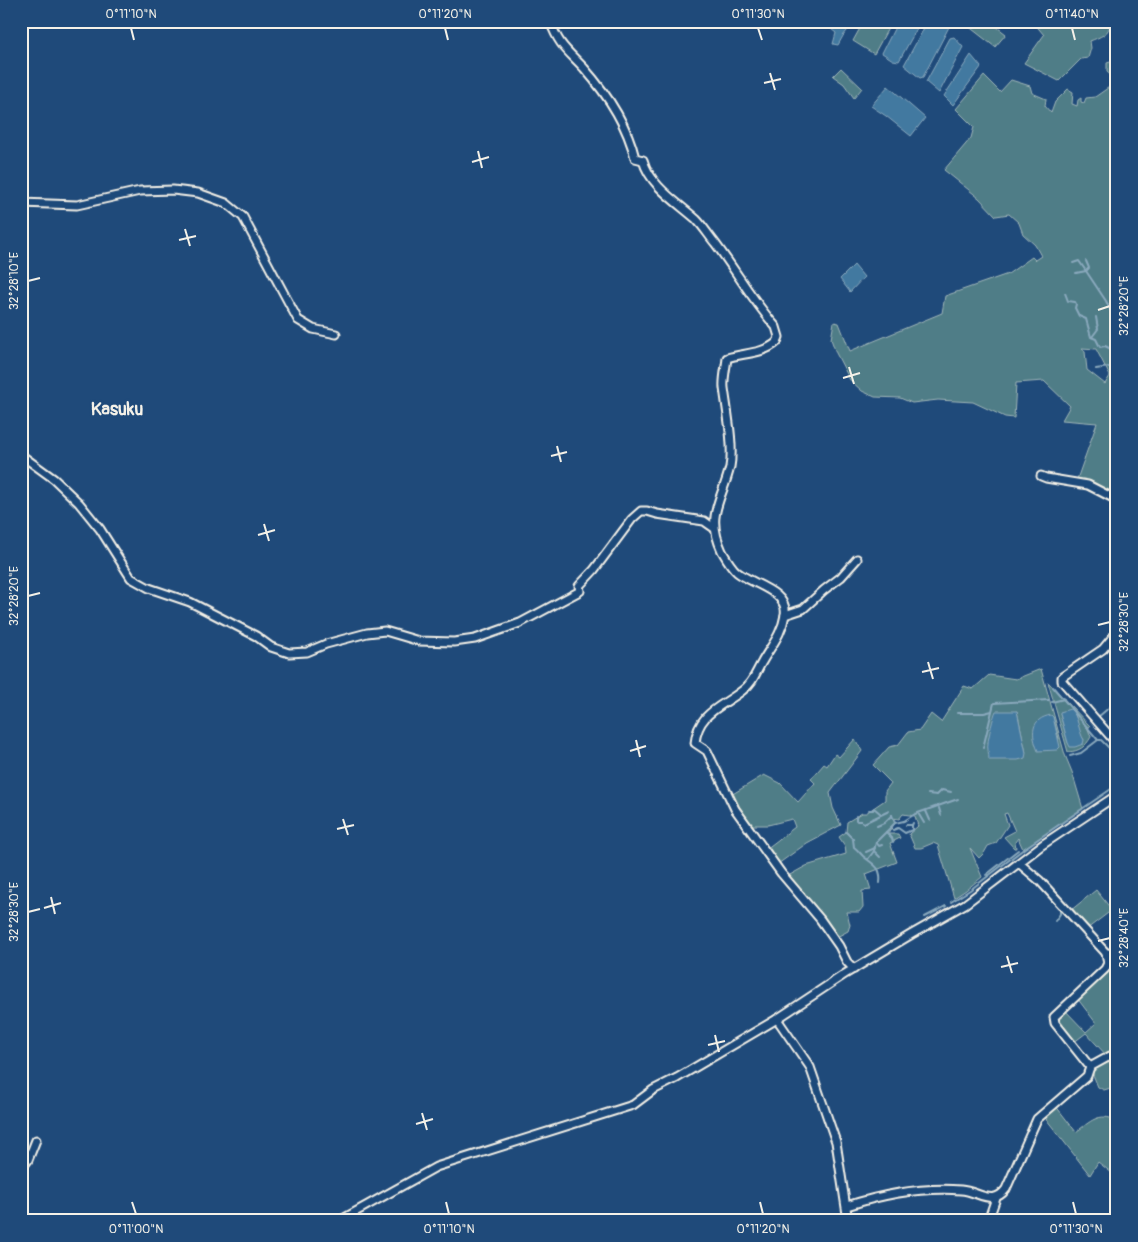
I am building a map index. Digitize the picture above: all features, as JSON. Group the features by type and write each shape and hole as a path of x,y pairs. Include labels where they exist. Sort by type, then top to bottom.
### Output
{"street":[{"path":"550,21 560,43 602,89 621,118 632,144 635,158 643,160 651,177 660,188 697,221 726,257 779,333 777,342 768,348 747,355 727,358 724,386 731,453 730,466 716,508 714,528 723,552 734,569 778,596 783,602 785,615 778,638 750,684 705,716 696,732 695,743 707,751 735,808 782,873 820,919 839,946 847,962 854,969"},
{"path":"21,203 77,205 140,191 174,190 198,193 226,203 243,217 298,320 313,329 336,334"},
{"path":"21,455 54,479 79,503 100,529 131,578 149,588 190,602 256,636 271,647 289,653 307,652 326,644 367,633 385,631 420,641 454,642 474,639 520,623 580,591 578,586 594,570 632,518 641,511 704,521 714,528"},
{"path":"1041,476 1088,485 1117,500"},
{"path":"704,521 716,508"},
{"path":"785,615 803,609 841,578 857,559"},
{"path":"1117,632 1103,649 1062,677 1062,681 1117,744"},
{"path":"339,1221 436,1167 633,1105 653,1090 677,1078 777,1019 854,969 965,904 1020,864 1042,845 1117,795"},
{"path":"1020,864 1040,882 1106,953 1108,963 1105,969 1054,1017 1055,1023 1090,1067"},
{"path":"1106,953 1117,954"},
{"path":"777,1019 810,1067 836,1142 848,1221"},
{"path":"847,1206 892,1194 927,1190 965,1190 996,1198 1002,1195 1037,1119 1086,1076 1090,1067 1110,1056 1117,1057"},
{"path":"21,1169 28,1160 36,1140"},
{"path":"988,1221 996,1198"}],"green space":[{"path":"864,21 892,21 874,54 853,41"},
{"path":"964,21 989,21 1006,34 995,47"},
{"path":"1035,21 1081,21 1089,26 1110,23 1110,27 1101,36 1090,41 1091,48 1088,58 1081,59 1059,81 1024,63 1044,35 1034,23"},
{"path":"1117,60 1117,503 1075,485 1097,423 1062,420 1070,406 1044,381 1016,383 1014,418 1005,417 973,402 938,400 912,403 900,398 875,397 862,391 850,380 831,339 834,322 839,323 850,351 942,313 945,296 1008,274 1032,257 1035,260 1041,256 1035,245 1023,234 1019,223 1009,214 996,216 979,198 944,170 971,138 974,127 956,109 984,76 1000,92 1011,80 1030,86 1032,93 1046,99 1045,106 1051,113 1055,102 1068,89 1073,92 1072,104 1077,106 1078,100 1081,98 1081,102 1084,103 1086,98 1095,97 1115,83 1113,77 1107,72 1107,63","holes":["1082,348 1096,349 1110,376 1105,384 1087,370 1085,352"]},
{"path":"841,68 862,88 854,98 844,84 833,76"},
{"path":"1041,669 1065,755 1083,809 1023,849 1018,838 1015,842 1016,848 1014,848 1004,837 1015,831 1007,813 1004,814 1008,825 996,843 988,846 979,858 970,848 982,877 954,898 938,845 933,843 921,848 915,848 909,834 918,826 915,816 903,814 899,819 893,818 895,823 888,834 898,834 900,838 890,843 897,862 866,874 871,890 862,891 863,907 859,912 847,912 850,925 848,931 835,938 825,920 788,876 806,866 846,854 845,846 839,837 846,832 847,822 862,813 866,813 885,800 885,791 891,783 873,765 889,747 898,745 908,732 920,730 931,714 941,722 964,686 973,689 989,675 1016,679","holes":["1017,711 1026,753 988,743 993,726","1053,717 1059,739 1035,743"]},
{"path":"1048,682 1090,726 1088,729 1091,737 1087,743 1076,751 1068,752","holes":["1075,713 1080,734 1084,740 1068,743 1060,714"]},
{"path":"855,739 862,751 830,793 833,808 841,825 807,843 778,864 766,849 795,827 792,819 768,825 750,825 737,808 731,795 764,775 780,783 798,802 815,783 811,779 824,764 827,766 835,754 839,757"},
{"path":"1096,890 1112,910 1087,929 1070,911"},
{"path":"1109,956 1117,957 1117,1046 1107,1056 1086,1033 1073,1043 1057,1023 1056,1016 1064,1009 1086,1032 1096,1023 1077,998 1107,972 1111,965"},
{"path":"1115,1058 1117,1060 1117,1086 1104,1090 1098,1087 1092,1072 1093,1068"},
{"path":"1055,1105 1076,1132 1090,1121 1100,1117 1111,1118 1117,1121 1117,1177 1098,1162 1090,1175 1043,1115"}],"water":[{"path":"827,21 855,21 838,45 833,44 836,33 831,29 835,26 834,23 830,24"},
{"path":"898,21 921,21 899,61 893,60 882,53"},
{"path":"928,21 948,21 950,25 923,77 920,78 904,65"},
{"path":"954,37 963,47 939,93 926,82 950,38"},
{"path":"971,55 981,67 953,105 944,96"},
{"path":"888,86 925,118 911,136 871,106"},
{"path":"854,265 864,277 850,292 840,279"},
{"path":"1070,709 1075,716 1084,740 1083,744 1075,747 1070,747 1068,743 1060,714 1060,712"},
{"path":"996,711 1017,711 1026,753 1025,758 1018,760 989,760 988,740"},
{"path":"1051,715 1060,747 1057,750 1038,751 1034,739 1034,728 1039,720"}],"waterway":[{"path":"1073,263 1079,261 1086,271 1076,273"},
{"path":"1086,261 1089,268 1086,271 1106,301 1117,324"},
{"path":"1065,293 1068,301 1075,302 1075,308 1079,316 1086,319 1091,337 1096,339 1100,347 1105,346 1113,350 1114,357 1117,360"},
{"path":"1092,337 1098,329 1096,317"},
{"path":"1096,369 1117,368"},
{"path":"1053,687 1098,740 1101,740 1117,756"},
{"path":"1052,702 1064,699"},
{"path":"983,748 994,703 1049,700"},
{"path":"1098,717 1117,701"},
{"path":"957,713 984,713 992,711"},
{"path":"1070,756 1081,753 1098,740"},
{"path":"951,902 970,890 1025,848 1117,785"},
{"path":"928,794 937,795 942,790 951,792"},
{"path":"868,859 874,851 876,842 895,823 958,799"},
{"path":"869,810 874,808 881,814"},
{"path":"939,808 941,815"},
{"path":"857,821 864,823 889,811"},
{"path":"926,811 930,820"},
{"path":"918,813 924,823"},
{"path":"892,815 895,823"},
{"path":"877,826 884,823 892,815"},
{"path":"906,825 912,825 913,823"},
{"path":"893,830 898,828 905,833 912,830 912,825"},
{"path":"846,832 853,839 854,847 876,866 880,873 880,883"},
{"path":"886,832 893,842"},
{"path":"876,842 879,846 882,845"},
{"path":"866,852 875,848"},
{"path":"986,875 1018,850"},
{"path":"875,852 880,857"},
{"path":"925,917 946,906"},
{"path":"1055,921 1060,914 1060,907"}],"district":[{"name":"Kasuku","path":"117,409"}]}
